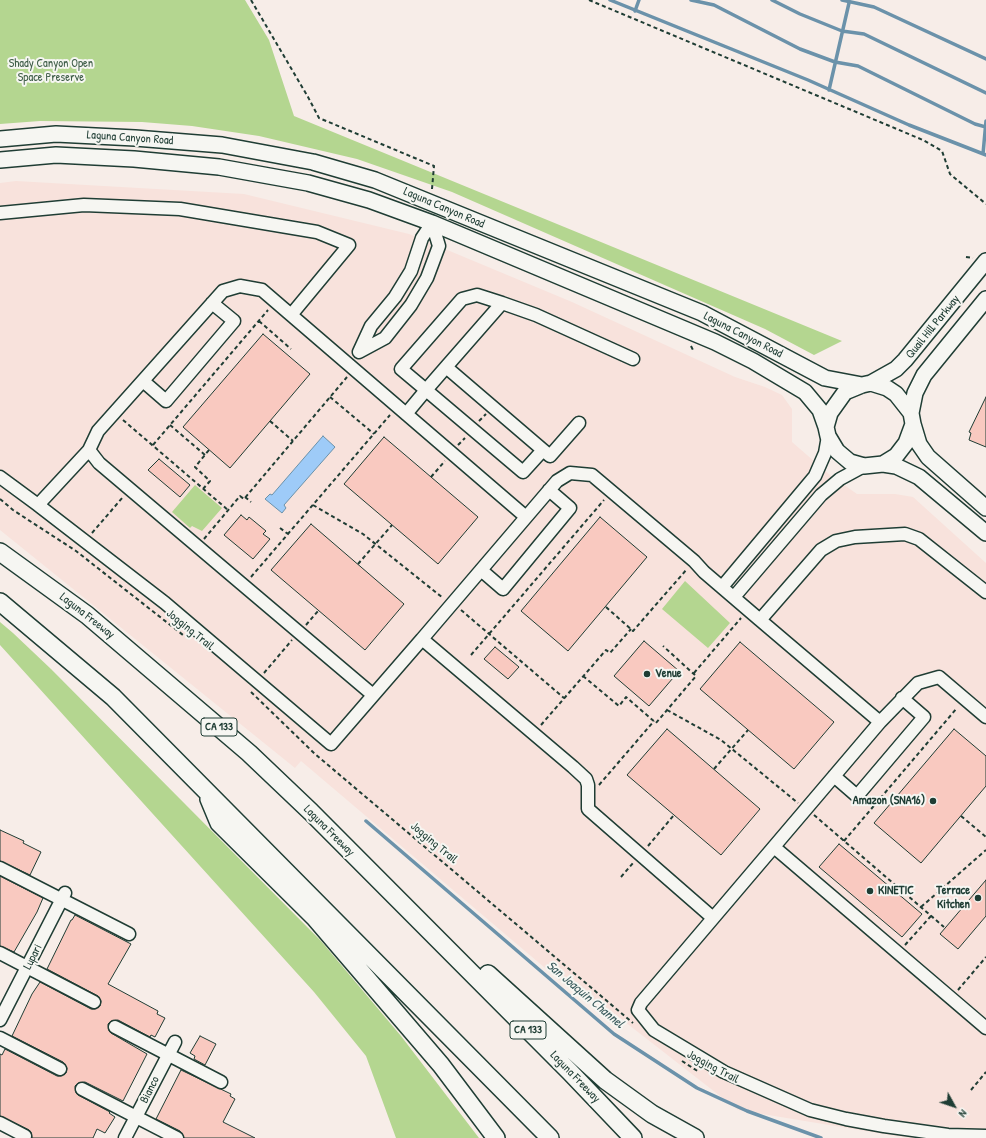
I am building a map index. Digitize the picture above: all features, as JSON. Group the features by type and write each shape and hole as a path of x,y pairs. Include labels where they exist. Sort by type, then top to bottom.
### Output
{"highway":[{"name":"Laguna Freeway","path":"0,552 87,615 249,753 316,817 633,1138"},
{"path":"0,602 113,697 550,1138"},
{"path":"205,790 219,823 321,924 441,1065 496,1138"},
{"path":"421,923 474,961 604,1080 652,1114 695,1138"}],"main road":[{"name":"Laguna Canyon Road","path":"0,139 56,134 136,138 222,145 313,162 375,180 702,313 825,378 866,384"},
{"name":"Laguna Canyon Road","path":"0,160 56,156 134,159 218,167 308,183 369,200 432,223 685,329 753,361 805,392 820,410 827,432"},
{"path":"431,203 432,223"},
{"name":"Quail Hill Parkway","path":"866,384 896,368 905,360 986,261"},
{"name":"Quail Hill Parkway","path":"912,418 914,394 922,379 986,298"},
{"path":"986,508 928,457 919,444 912,418 896,394 887,388 866,384 845,392 837,401 830,413 827,432 837,451 850,462 864,466 884,464 896,466 919,477 986,533"},
{"path":"884,464 896,456 906,443 912,418"}],"street":[{"path":"0,213 84,205 180,209 318,232 350,244 291,315"},
{"path":"351,366 359,352 370,326 395,297 411,271 422,238 432,223"},
{"path":"359,352 385,338 411,305 427,278 439,246 432,223"},
{"path":"38,505 89,450 98,431 223,291 240,286 262,290 526,517"},
{"path":"543,450 523,472 401,369 462,299 477,295 502,303 536,315 633,359"},
{"path":"143,382 166,401 234,321 212,303"},
{"path":"402,410 426,390 502,303"},
{"path":"446,367 550,456 579,423"},
{"path":"722,587 816,476 825,453 827,432"},
{"path":"89,450 99,463 373,695"},
{"path":"734,597 821,495 840,479 864,466"},
{"path":"0,477 165,603 331,744 549,490 557,481 570,473 592,475 612,491 694,560 722,587 880,722"},
{"path":"481,570 503,589 570,508 549,490"},
{"path":"760,620 820,550 836,541 855,537 905,534 919,539 986,592"},
{"path":"422,639 534,733 586,779 588,785 588,809 714,918"},
{"path":"986,716 939,677 918,683 880,722 641,1003 638,1010 654,1030 724,1072 810,1110 884,1126 948,1135 986,1136"},
{"path":"834,776 857,796 924,717 902,698"},
{"path":"774,847 986,1028"},
{"path":"0,868 64,897 129,934"},
{"name":"Lupari","path":"0,1020 64,897"},
{"path":"0,953 94,1002"},
{"path":"115,1027 221,1082"},
{"path":"0,1038 60,1069"},
{"name":"Bianco","path":"125,1138 175,1042"},
{"path":"82,1089 177,1138"},
{"path":"0,1123 24,1136"}],"path":[{"path":"251,0 308,97 318,118 434,166 431,203"},
{"path":"590,0 923,140 942,151 950,174 986,204"},
{"path":"153,445 276,302"},
{"path":"259,321 291,349"},
{"path":"245,497 330,397 351,366"},
{"path":"330,397 374,434"},
{"path":"431,477 492,407"},
{"path":"244,586 374,434 402,410"},
{"path":"115,413 228,510"},
{"path":"270,421 293,441"},
{"path":"170,425 205,455"},
{"path":"203,489 210,481 195,467 209,450"},
{"path":"85,541 124,495 128,487"},
{"path":"470,655 612,491"},
{"path":"198,546 240,496 244,499 245,497 251,502"},
{"name":"Jogging Trail","path":"0,499 13,510 76,551 184,635"},
{"path":"313,505 363,534 489,634 564,698"},
{"path":"358,564 392,524"},
{"path":"280,528 288,534"},
{"path":"534,733 606,650 610,653 631,629 633,631 694,560"},
{"path":"606,607 631,629"},
{"path":"694,673 748,609"},
{"path":"257,680 318,611"},
{"path":"588,798 654,721 656,723 696,676 662,646"},
{"path":"583,676 619,706 626,697 654,721"},
{"name":"Jogging Trail","path":"250,692 315,754 635,1025"},
{"path":"844,841 966,698"},
{"path":"667,710 721,740 844,841 944,927"},
{"path":"714,769 748,730"},
{"path":"961,816 986,837"},
{"path":"921,907 986,850"},
{"path":"898,953 931,916"},
{"path":"951,998 986,957"},
{"name":"Jogging Trail","path":"677,1058 689,1067 702,1073"},
{"path":"971,1090 986,1072"}],"shaded area":[{"path":"16,181 244,194 409,234 572,302 735,377 765,387 782,395 792,409 792,442 830,475 857,494 895,494 913,497 986,563 986,1138 908,1138 738,1110 611,1011 571,990 301,761 295,768 0,530 0,183"}],"green space":[{"name":"Shady Canyon Open Space Preserve","path":"0,0 245,0 269,40 294,116 842,341 814,355 765,329 452,192 357,159 259,136 192,126 142,122 40,121 0,124"},
{"path":"195,485 222,508 202,531 192,526 190,528 172,512"},
{"path":"685,581 730,623 708,648 662,609"},
{"path":"0,622 51,669 321,941 401,1036 479,1138 396,1138 366,1056 314,992 0,645"}],"water":[{"path":"323,436 335,447 284,505 286,508 282,513 265,499 270,494 272,495"}],"building":[{"path":"263,334 310,374 230,468 183,427"},
{"path":"986,397 986,447 969,440 971,433 969,432"},
{"path":"384,437 478,517 438,564 344,484"},
{"path":"159,459 190,485 180,497 148,470"},
{"path":"241,515 247,520 249,517 266,531 263,534 270,539 253,559 224,535"},
{"path":"600,517 647,557 568,651 521,611"},
{"path":"311,524 404,604 365,650 271,570"},
{"name":"Venue","path":"644,641 679,671 649,706 614,676"},
{"path":"740,642 834,722 794,769 700,689"},
{"path":"495,647 519,667 508,679 484,659"},
{"path":"667,729 760,809 721,855 627,775"},
{"name":"Amazon (SNA16)","path":"954,729 986,756 986,786 921,863 874,823"},
{"path":"0,830 24,841 23,843 41,852 30,875 0,861"},
{"name":"KINETIC","path":"839,844 922,914 902,937 819,867"},
{"path":"0,876 43,898 37,912 14,952 0,946"},
{"name":"Terrace Kitchen","path":"986,880 986,916 958,949 940,934"},
{"path":"75,915 131,944 108,984 158,1011 157,1014 165,1018 155,1037 151,1035 150,1037 118,1020 111,1021 108,1024 109,1031 111,1033 147,1054 123,1101 85,1082 78,1083 75,1086 76,1093 78,1095 110,1112 109,1113 115,1117 105,1133 97,1129 93,1138 32,1138 29,1130 0,1116 0,1054 2,1055 5,1049 57,1076 61,1076 66,1073 67,1068 63,1062 12,1036 32,994 40,982 91,1009 95,1009 100,1006 101,1001 98,996 47,969 71,920"},
{"path":"200,1036 216,1044 205,1065 194,1059 195,1056 190,1053"},
{"path":"181,1070 231,1094 230,1096 235,1099 223,1122 255,1138 184,1138 180,1131 156,1119"}],"waterway":[{"path":"610,0 808,80 909,125 986,155"},
{"path":"635,11 639,0"},
{"path":"691,0 714,5 800,49 835,62 858,66 975,124 986,127"},
{"path":"772,0 800,14 842,31 864,34 986,93"},
{"path":"842,0 874,7 986,59"},
{"path":"829,90 849,3"},
{"path":"983,154 986,121"},
{"name":"San Joaquin Channel","path":"366,821 614,1034 697,1088 747,1111 821,1138"}],"place":[{"name":"Venue","path":"647,674"},
{"name":"Amazon (SNA16)","path":"933,801"},
{"name":"KINETIC","path":"870,891"},
{"name":"Terrace Kitchen","path":"978,898"}]}
